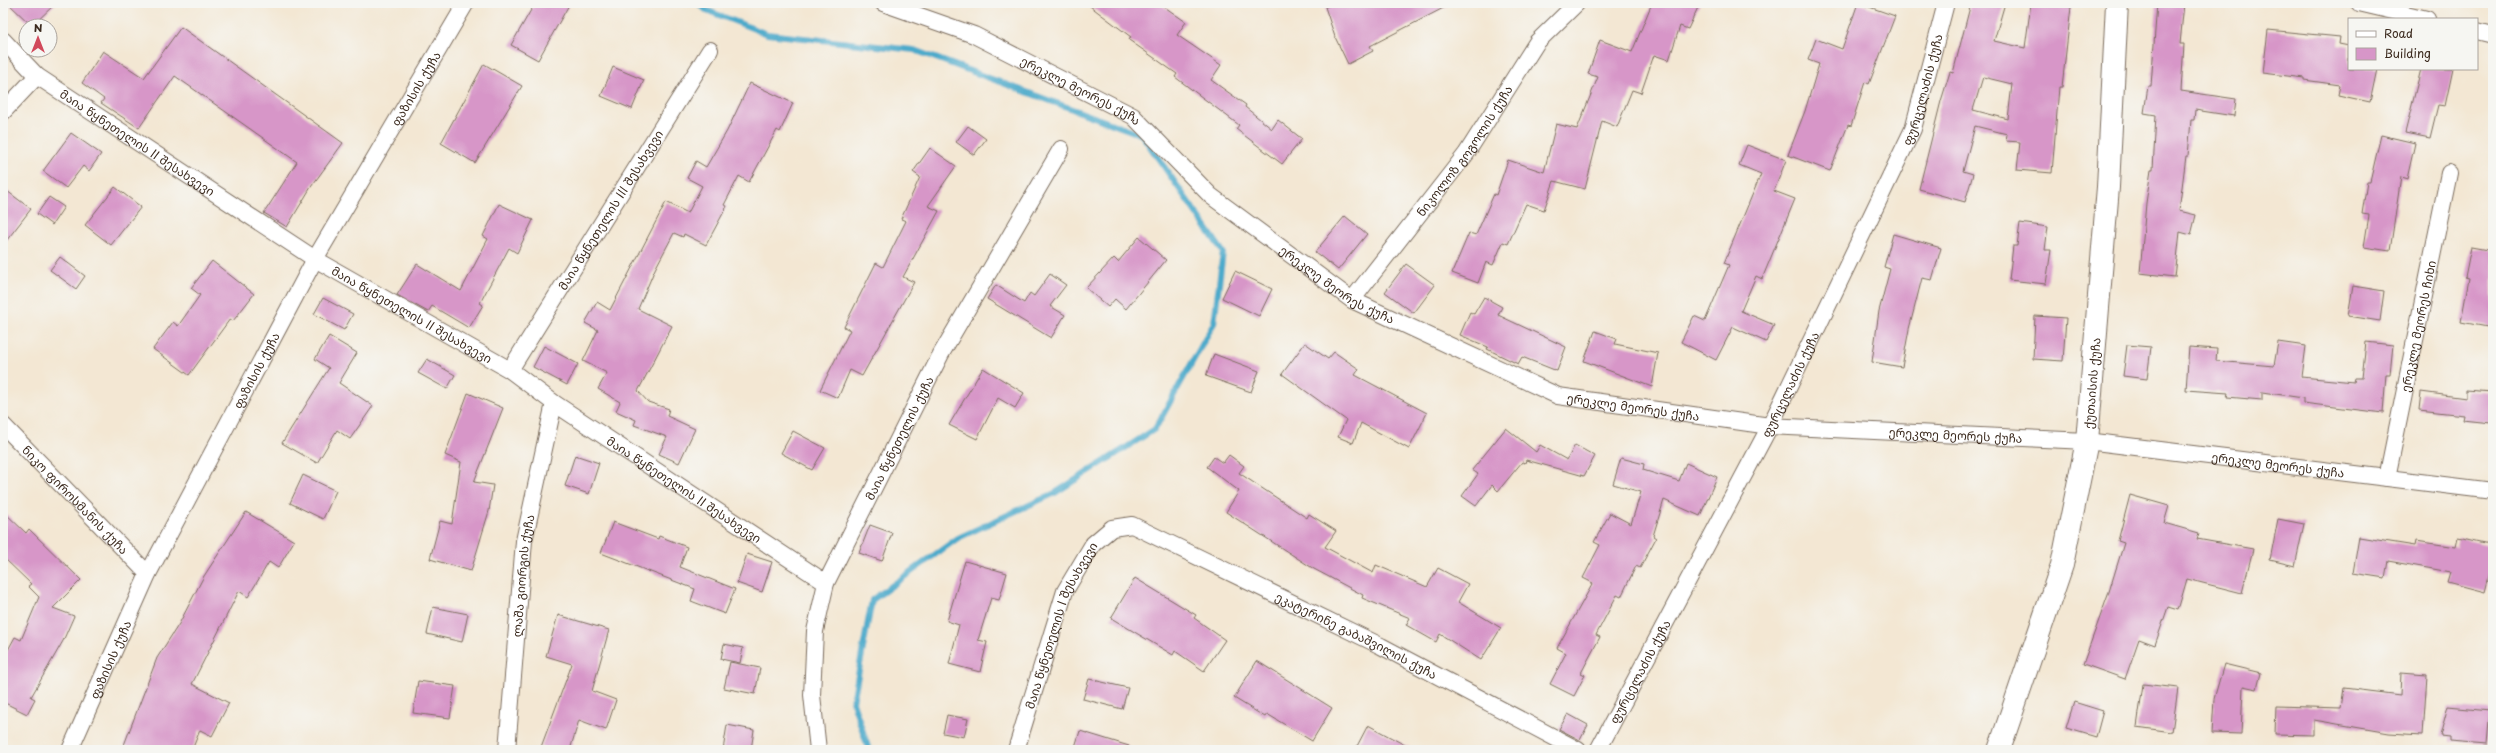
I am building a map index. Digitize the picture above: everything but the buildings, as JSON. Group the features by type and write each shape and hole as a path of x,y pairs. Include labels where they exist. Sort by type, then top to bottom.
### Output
{"street":[{"name":"ფაზისის ქუჩა","path":"70,750 148,574 315,260 466,3"},
{"name":"ერეკლე მეორეს ქუჩა","path":"883,3 974,35 1133,116 1211,196 1352,300 1558,396 1770,426 2087,441 2493,491"},
{"name":"ნიკოლოზ გოგოლის ქუჩა","path":"1352,300 1466,154 1537,42 1576,3"},
{"name":"ფურცელაძის ქუჩა","path":"1598,750 1770,426 1913,129 1946,3"},
{"name":"ქუთაისის ქუჩა","path":"1999,750 2062,565 2087,441 2108,186 2117,3"},
{"path":"2359,3 2423,18"},
{"path":"2478,31 2493,35"},
{"name":"მაია წყნეთელის II შესახვევი","path":"3,40 37,76 315,260 510,370 554,403 826,583"},
{"name":"მაია წყნეთელის III შესახვევი","path":"510,370 710,50"},
{"path":"3,112 37,76"},
{"name":"მაია წყნეთელის ქუჩა","path":"818,750 812,695 813,671 815,632 826,583 940,354 1061,149"},
{"name":"ერეკლე მეორეს ჩიხი","path":"2387,478 2449,173"},
{"name":"ლაშა გიორგის ქუჩა","path":"507,750 524,540 554,403"},
{"name":"ნიკო ფიროსმანის ქუჩა","path":"3,425 148,574"},
{"name":"მაია წყნეთელის I შესახვევი","path":"1016,750 1065,591 1092,544 1112,528 1132,525"},
{"name":"ეკატერინე გაბაშვილის ქუჩა","path":"1132,525 1381,646 1578,750"}],"waterway":[{"path":"698,3 706,10 767,34 914,50 1142,135 1223,252 1214,323 1155,429 1055,493 958,538 872,600 853,702 869,750"}]}
